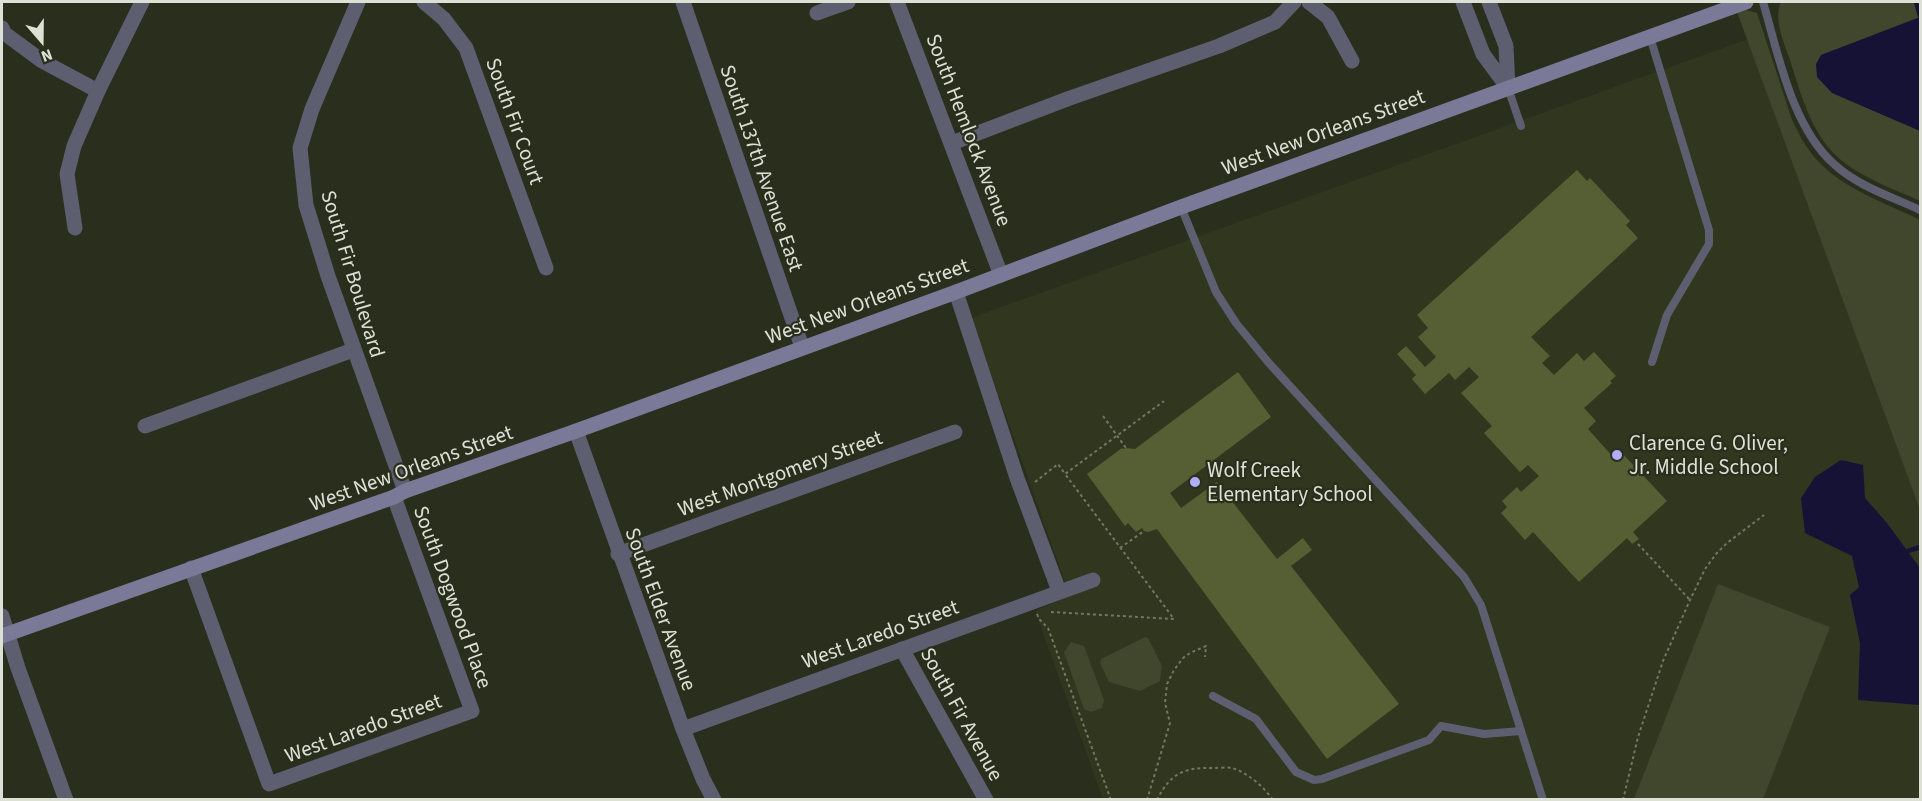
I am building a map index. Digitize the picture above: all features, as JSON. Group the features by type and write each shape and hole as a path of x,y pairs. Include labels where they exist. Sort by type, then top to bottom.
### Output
{"street":[{"path":"75,228 67,174 74,146 142,2"},
{"name":"South Fir Boulevard","path":"358,2 312,109 300,148 306,205 400,494"},
{"name":"South Fir Court","path":"424,2 444,19 466,48 546,268"},
{"name":"South 137th Avenue East","path":"683,2 802,347"},
{"path":"817,13 848,2"},
{"name":"South Hemlock Avenue","path":"897,2 1001,275"},
{"path":"952,143 1228,42 1275,22 1294,2"},
{"path":"1309,2 1329,17 1352,61"},
{"path":"1462,2 1483,54 1508,88"},
{"path":"1489,2 1506,46 1508,88"},
{"name":"West New Orleans Street","path":"5,635 576,431 1181,207 1746,2"},
{"path":"2,28 4,33 42,61 98,92"},
{"path":"956,292 1017,478 1059,591"},
{"path":"146,426 353,350"},
{"name":"South Elder Avenue","path":"576,431 618,554 683,729 714,800"},
{"name":"West Montgomery Street","path":"618,554 955,432"},
{"name":"South Dogwood Place","path":"400,494 472,711"},
{"name":"West Laredo Street","path":"191,568 269,784 472,711"},
{"name":"West Laredo Street","path":"683,729 1093,580"},
{"path":"2,616 5,635 66,800"},
{"name":"South Fir Avenue","path":"902,649 986,800"}],"lane":[{"path":"1763,2 1794,100 1818,147 1835,165 1854,178 1920,210"},
{"path":"1650,37 1709,230 1709,244 1667,315 1652,362"},
{"path":"1508,88 1521,126"},
{"path":"1181,207 1216,292 1236,323 1268,362 1464,577 1481,605 1543,800"},
{"path":"1213,696 1256,719 1296,772 1314,780 1429,740 1441,726 1484,734 1521,731"}],"path":[{"path":"1065,474 1164,401"},
{"path":"1103,416 1126,448"},
{"path":"1034,486 1039,478 1058,464 1174,619 1045,611"},
{"path":"1623,800 1638,737 1663,661 1705,569 1716,554 1764,515"},
{"path":"1120,548 1144,531"},
{"path":"1638,544 1690,600"},
{"path":"1037,614 1048,628 1111,800"},
{"path":"1147,800 1170,723 1165,697 1170,677 1178,664 1190,653 1206,646 1206,657"},
{"path":"1157,800 1163,786 1178,772 1199,768 1233,768 1262,785 1273,800"}],"shaded area":[{"path":"1781,2 1920,2 1920,201 1863,175 1834,154 1825,142 1804,103 1782,39 1778,16"},
{"path":"1746,10 1757,13 1791,117 1813,156 1827,170 1852,187 1920,220 1920,510 1737,12"},
{"path":"1920,17 1920,131 1832,93 1817,77 1816,64 1821,55"},
{"name":"Clarence G. Oliver, Jr. Middle School","path":"1748,39 1920,510 1920,799 1103,799 1035,611 1070,596 971,318"},
{"path":"1841,460 1863,465 1865,498 1887,523 1920,568 1920,705 1858,700 1860,643 1850,595 1859,587 1852,556 1805,533 1801,498 1815,477"},
{"path":"1718,584 1830,627 1763,799 1634,799"},
{"path":"1145,637 1148,638 1162,666 1160,681 1140,691 1109,682 1100,663 1101,659"},
{"path":"1071,642 1084,646 1104,700 1102,708 1091,712 1084,709 1064,652"}],"building":[{"path":"1577,170 1587,181 1590,178 1630,221 1626,225 1638,238 1531,337 1550,356 1542,363 1554,375 1577,353 1584,361 1594,352 1616,376 1610,381 1612,383 1584,408 1596,421 1588,429 1614,458 1621,452 1667,501 1633,532 1639,539 1632,544 1627,538 1579,582 1533,532 1525,540 1501,513 1507,507 1502,501 1517,487 1521,492 1539,476 1528,465 1520,472 1484,433 1492,426 1461,393 1479,377 1469,367 1455,380 1449,373 1425,394 1412,379 1416,375 1397,354 1406,346 1425,367 1436,357 1418,337 1428,328 1417,315"},
{"path":"1238,372 1271,417 1170,493 1181,508 1217,482 1277,559 1303,538 1312,550 1291,566 1399,704 1327,759 1157,529 1148,532 1142,528 1136,532 1128,523 1125,526 1087,474 1122,448 1135,449"}],"waterway":[{"path":"1916,2 1920,16"},
{"path":"1908,551 1920,547"}],"place":[{"name":"Clarence G. Oliver, Jr. Middle School","path":"1617,455"},
{"name":"Wolf Creek Elementary School","path":"1195,482"}]}
